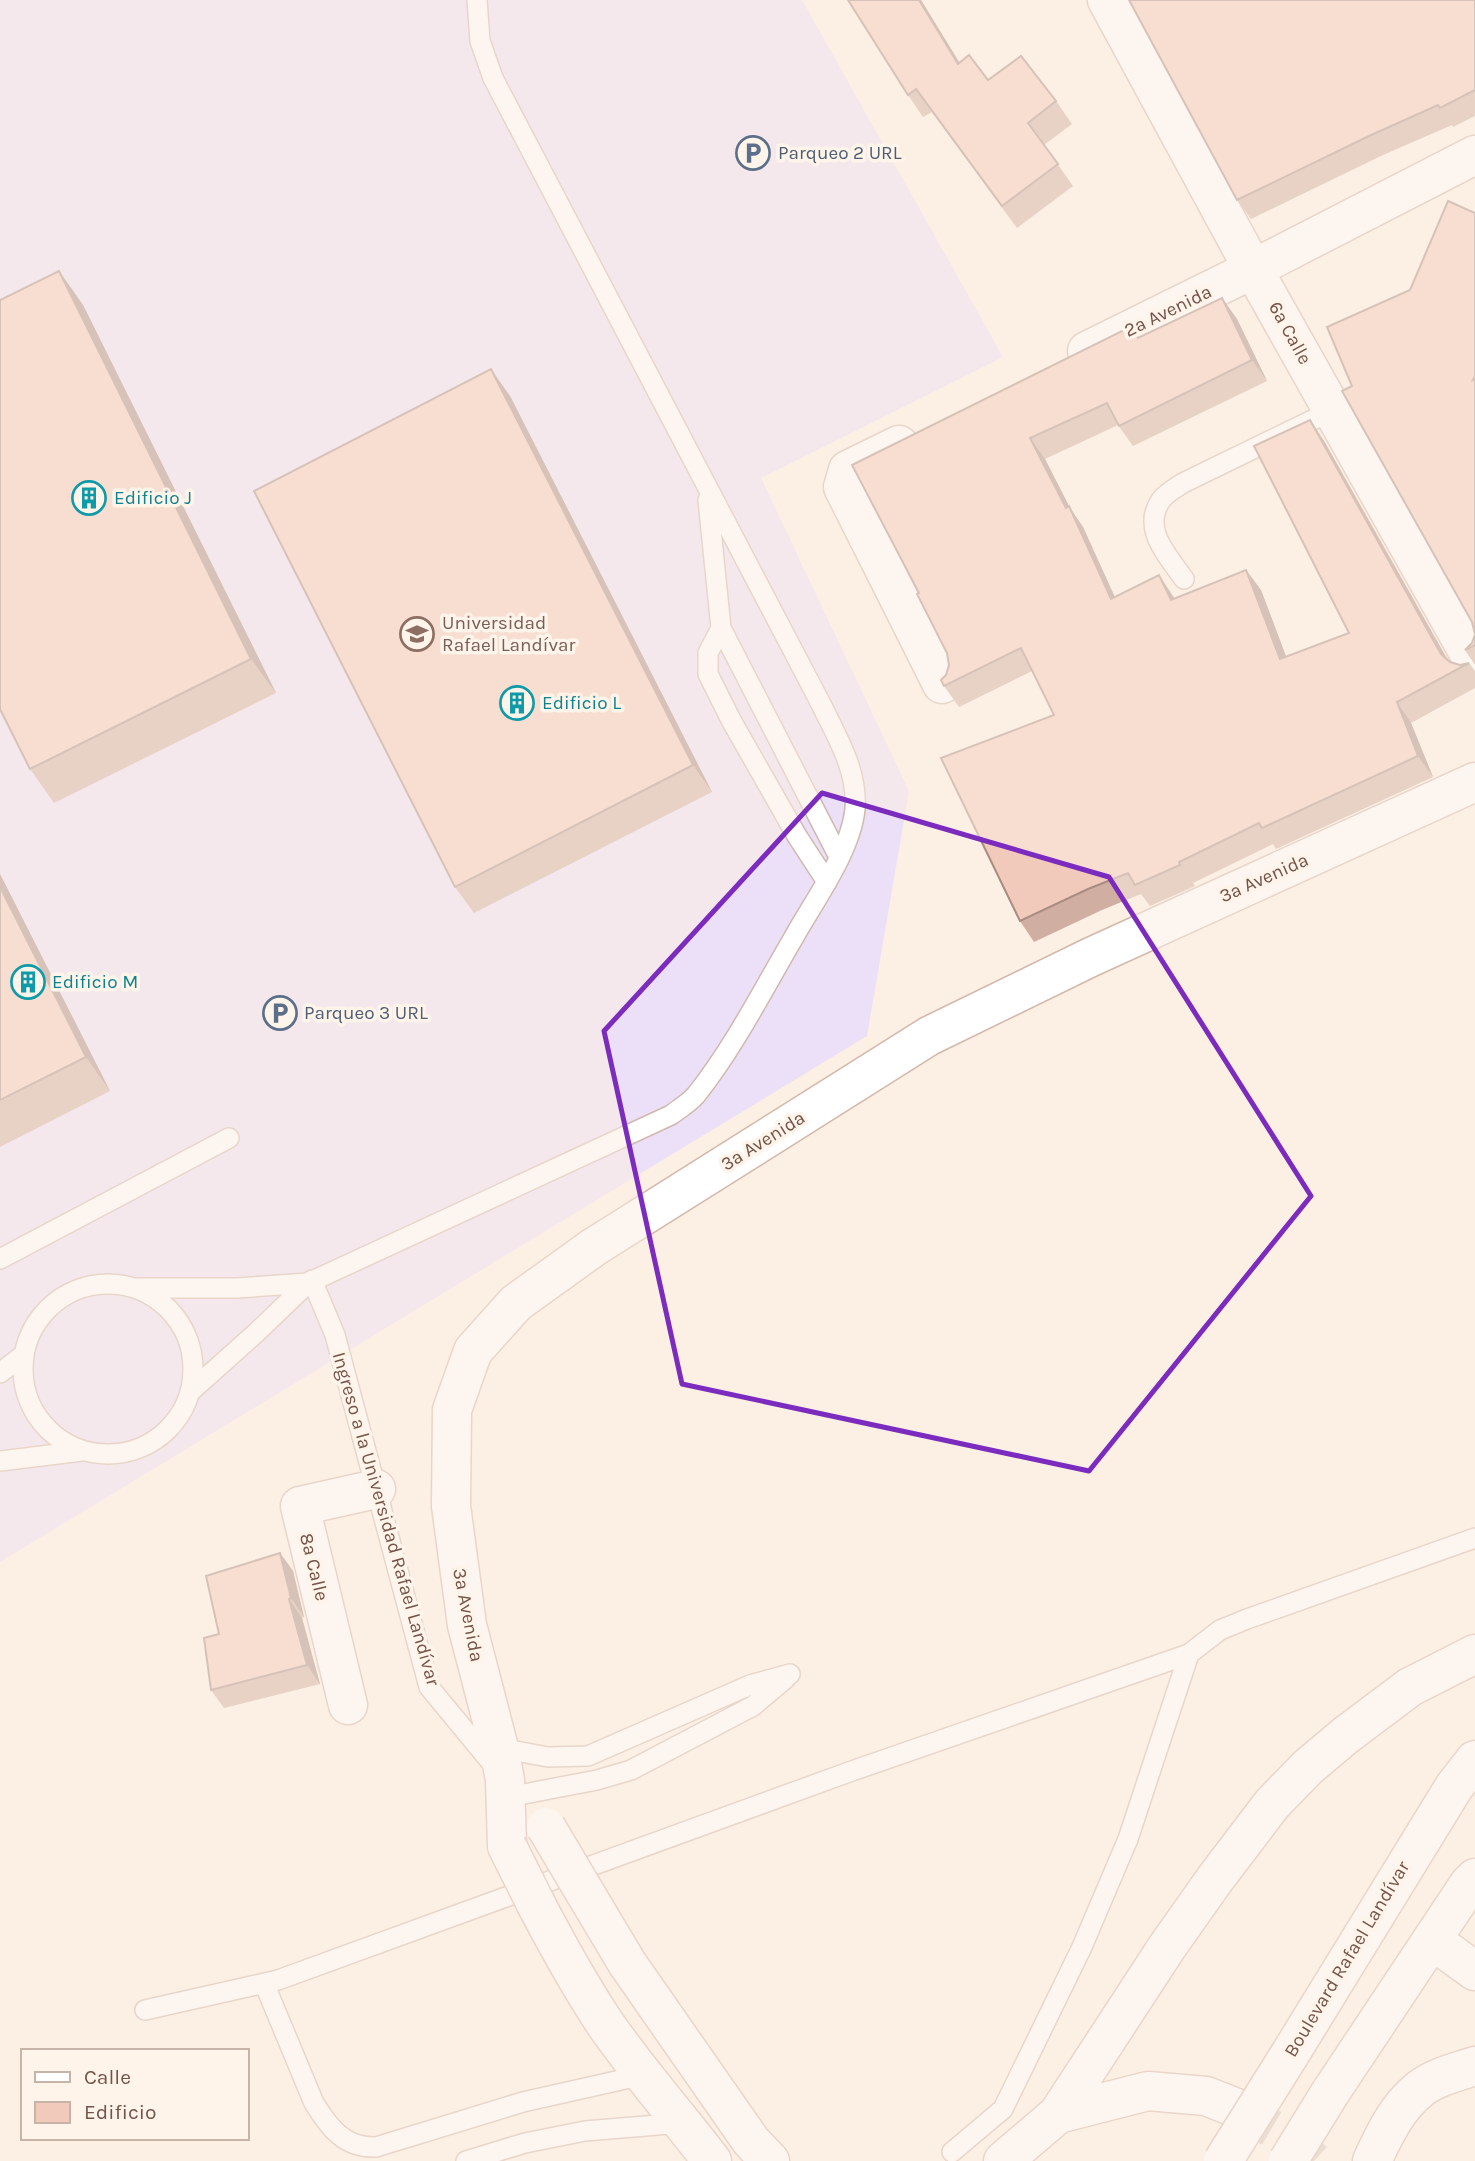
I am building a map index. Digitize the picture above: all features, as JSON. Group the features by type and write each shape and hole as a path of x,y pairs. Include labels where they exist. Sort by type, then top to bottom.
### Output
{"street":[{"name":"6a Calle","path":"1107,0 1475,664"},
{"name":"2a Avenida","path":"1057,366 1475,155"},
{"path":"934,427 848,470 843,487 942,684"},
{"name":"3a Avenida","path":"643,2075 575,1978 507,1846 509,1774 467,1625 451,1506 452,1410 473,1351 516,1303 594,1247 929,1036 1091,957 1475,782"},
{"name":"8a Calle","path":"348,1705 300,1506 376,1489"},
{"path":"1003,2161 1058,2114 1167,1947 1272,1804 1346,1735 1410,1687 1475,1654"},
{"name":"Boulevard Rafael Landívar","path":"1223,2161 1413,1852 1454,1787 1475,1760"},
{"name":"3a Avenida","path":"509,1774 546,1827 627,1963 760,2151"},
{"path":"1288,2161 1330,2093 1475,1878"},
{"path":"1432,1940 1475,1971"},
{"path":"1372,2161 1385,2133 1402,2108 1421,2088 1475,2066"},
{"path":"643,2075 712,2161 760,2151"},
{"path":"1058,2114 1148,2091 1206,2096 1240,2109"}],"lane":[{"path":"191,1391 310,1282 671,1115 693,1098 748,1017 827,881 845,844 855,810 854,779 821,704 493,78 480,41 477,0"},
{"path":"1184,579 1158,542 1153,517 1162,498 1183,483 1333,410"},
{"path":"707,489 721,628 839,857"},
{"path":"721,628 708,653 708,674 797,836 827,881"},
{"path":"0,1259 229,1138"},
{"path":"135,1288 161,1302 178,1320 191,1354 191,1391 182,1412 168,1430 150,1444 128,1452 106,1455 83,1451 61,1441 42,1425 29,1403 23,1380 23,1355 33,1327 52,1304 76,1289 105,1283 135,1288 237,1288 310,1282"},
{"name":"Ingreso a la Universidad Rafael Landívar","path":"310,1282 335,1335 429,1687 509,1774"},
{"path":"0,1373 23,1355"},
{"path":"0,1461 83,1451"},
{"path":"145,2010 278,1980 849,1772 1189,1654 1220,1630 1247,1619 1475,1538"},
{"path":"952,2152 1003,2109 1082,1947 1128,1839 1189,1654"},
{"path":"790,1674 754,1706 631,1770 597,1780 509,1774 548,1757 588,1756 750,1685 790,1674"},
{"path":"264,1983 314,2103 333,2129 354,2146 376,2147 523,2102 643,2075"},
{"path":"466,2161 525,2143 585,2131 682,2123"}],"highlighted area":[{"path":"822,793 1109,877 1311,1196 1089,1471 682,1384 604,1031"}],"shaded area":[{"name":"Universidad Rafael Landívar","path":"0,0 802,0 1003,357 761,478 909,791 867,1036 0,1562"}],"building":[{"path":"848,0 919,0 958,64 969,55 988,80 1021,56 1056,101 1028,123 1058,164 1002,206 916,89 908,95"},
{"path":"1129,0 1475,0 1475,90 1440,108 1438,105 1369,136 1237,200"},
{"path":"1448,201 1475,213 1475,634 1472,622 1342,391 1352,386 1327,327 1410,290"},
{"name":"Edificio J","path":"59,271 251,659 30,769 0,709 0,300"},
{"path":"1222,298 1252,360 1119,426 1107,403 1030,438 1066,508 1069,506 1111,599 1159,575 1171,600 1246,570 1280,659 1349,633 1254,446 1310,420 1441,654 1450,662 1460,665 1469,663 1397,702 1418,756 1262,828 1259,823 1179,862 1180,865 1135,885 1128,873 1020,921 941,758 1054,715 1021,648 944,686 941,680 949,665 947,653 852,465 1132,326 1138,338"},
{"name":"Edificio L","path":"491,369 693,765 455,887 254,491"},
{"path":"1475,634 1475,645 1465,650 1472,643"},
{"name":"Edificio M","path":"0,887 86,1057 0,1100"},
{"path":"280,1553 307,1665 211,1690 204,1638 219,1634 206,1576"}],"tunnel":[{"path":"1239,2109 1290,2139 1314,2161"}],"place":[{"name":"Parqueo 2 URL","path":"753,153"},
{"name":"Edificio J","path":"89,498"},
{"name":"Universidad Rafael Landívar","path":"417,634"},
{"name":"Edificio L","path":"517,703"},
{"name":"Edificio M","path":"28,982"},
{"name":"Parqueo 3 URL","path":"280,1013"}]}
